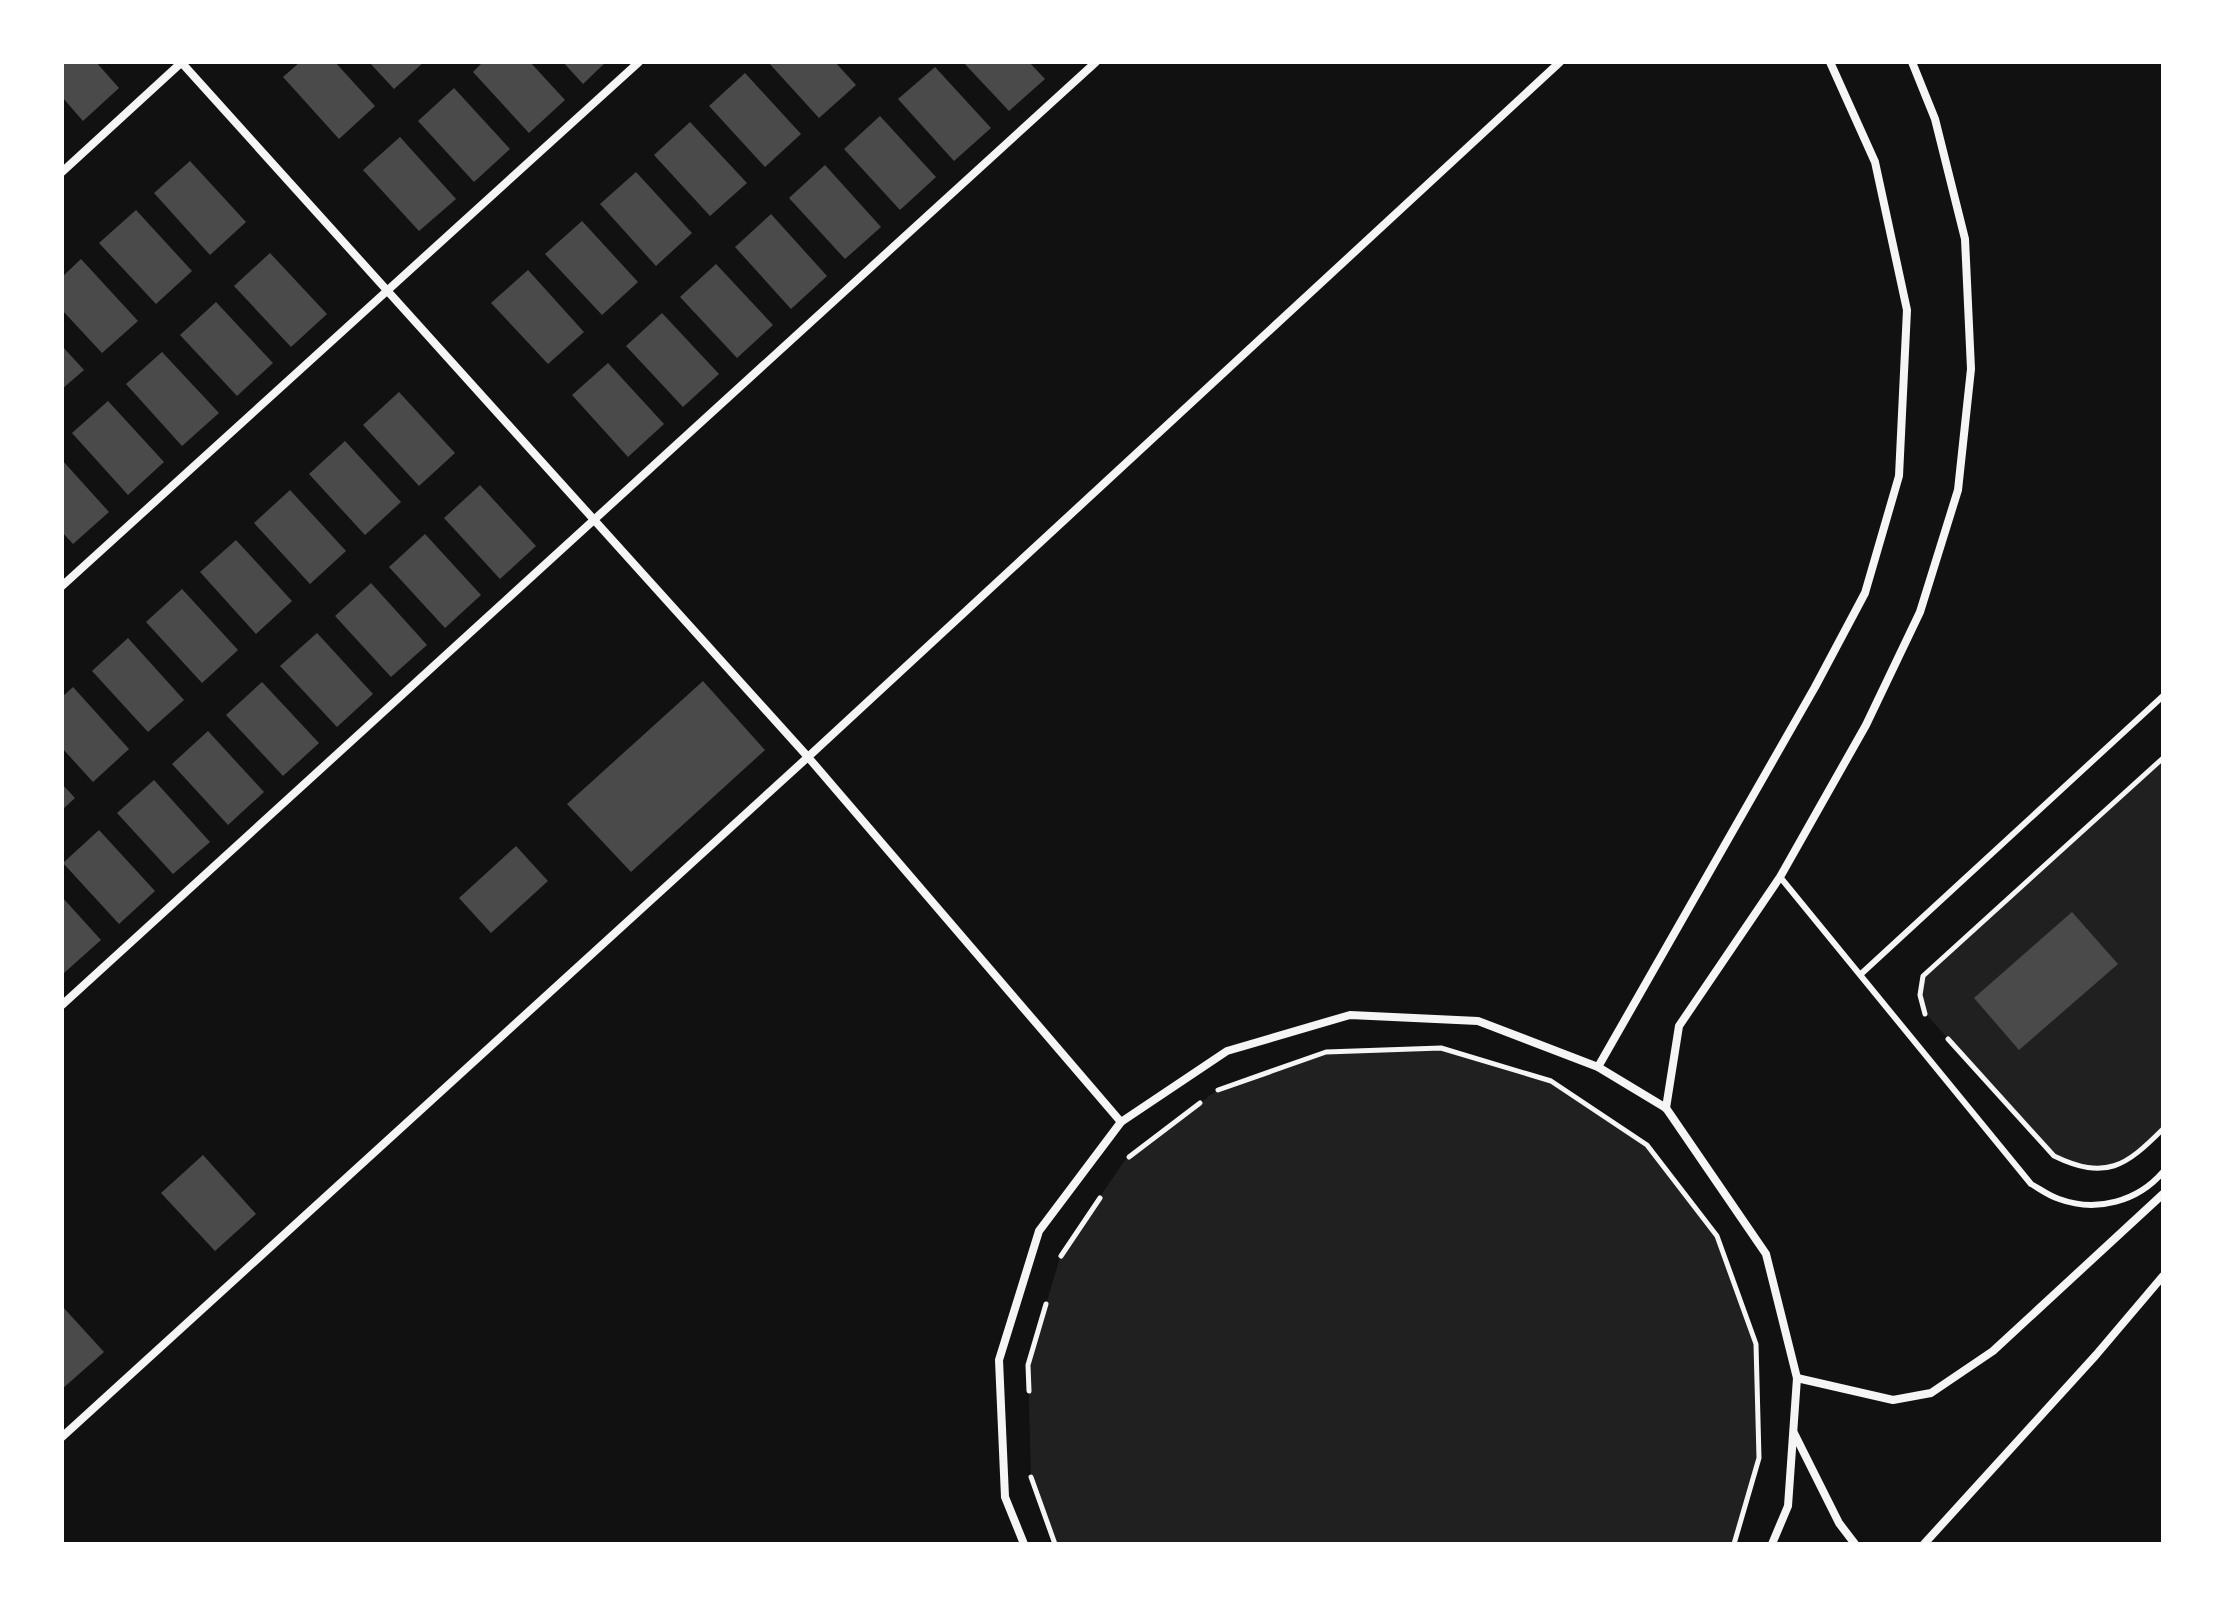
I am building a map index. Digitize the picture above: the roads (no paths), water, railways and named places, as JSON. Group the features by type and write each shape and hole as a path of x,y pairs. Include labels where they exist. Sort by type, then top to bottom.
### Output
{"street":[{"path":"62,172 181,62 808,757 1121,1122"},
{"path":"62,586 639,62"},
{"path":"62,1005 1096,62"},
{"path":"62,1437 808,757 1560,62"},
{"path":"1598,1067 1815,687 1865,593 1899,476 1907,310 1875,162 1830,62"},
{"path":"1666,1108 1679,1026 1780,877 1866,725 1920,612 1958,490 1971,369 1965,239 1935,119 1912,62"},
{"path":"1024,1544 1005,1497 999,1360 1039,1231 1121,1122 1227,1051 1350,1015 1478,1021 1598,1067 1666,1108 1766,1254 1797,1378 1788,1506 1772,1544"},
{"path":"1797,1378 1893,1400 1931,1393 1993,1351 2163,1194"},
{"path":"1924,1544 2096,1355 2163,1276"},
{"path":"1793,1431 1839,1523 1855,1544"}],"lane":[{"path":"1861,974 2163,696"},
{"path":"1780,877 2031,1184 2059,1199 2090,1205 2121,1201 2150,1187 2163,1172"}]}
